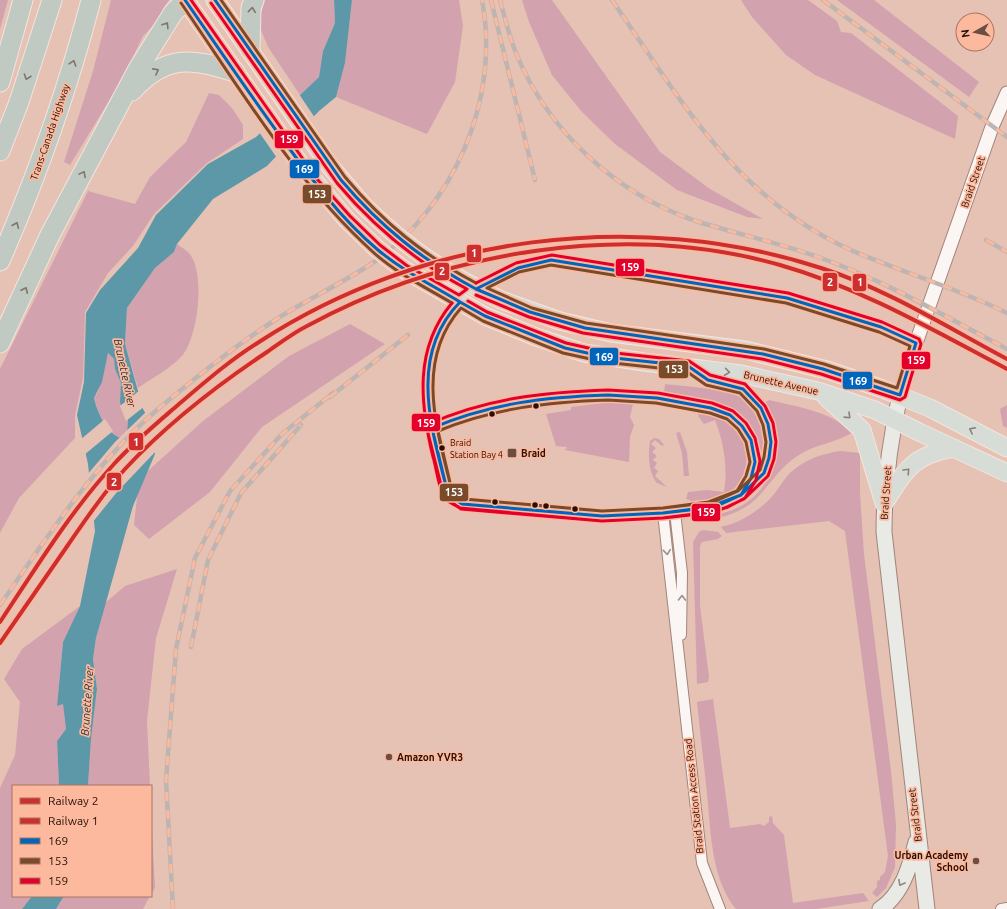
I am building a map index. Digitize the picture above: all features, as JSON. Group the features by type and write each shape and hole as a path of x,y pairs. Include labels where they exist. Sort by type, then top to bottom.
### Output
{"highway":[{"path":"0,82 23,0"},
{"path":"0,150 19,102 52,0"},
{"name":"Trans-Canada Highway","path":"0,261 20,216 62,100 91,0"},
{"path":"0,343 50,235 138,69 171,17 186,0"},
{"path":"250,49 251,8 254,0"},
{"path":"118,107 146,76 175,62 193,61 206,63 235,72"}],"main road":[{"name":"Brunette Avenue","path":"186,0 255,102 313,182 346,219 377,249 403,269 485,316 536,337 584,353 741,374 818,391 875,410 1007,473"},
{"path":"215,0 329,165 363,205 407,246 465,283 501,300 560,321 611,333 690,342 792,360 827,370 900,395 930,408 1007,448"},
{"path":"818,391 862,430 884,503"},
{"name":"Braid Street","path":"900,395 890,446 884,503 886,558 927,909"},
{"path":"884,503 904,473 922,456 954,448"},
{"path":"880,909 894,895 904,879 908,870 918,833"}],"street":[{"name":"Braid Street","path":"900,395 916,343 992,126 1007,93"},
{"name":"Braid Station Access Road","path":"675,512 682,574 681,679"},
{"name":"Braid Station Access Road","path":"663,513 702,863 720,909"},
{"path":"1001,909 1007,908"}],"shaded area":[{"path":"0,0 8,0 0,29"},
{"path":"111,0 169,0 163,9 167,12 143,36 121,81 70,165 64,162 93,71"},
{"path":"265,0 334,0 335,23 323,51 319,77 300,95 268,47 261,30 260,17"},
{"path":"352,0 459,0 463,26 455,82 427,134 336,97 345,63"},
{"path":"522,0 552,0 660,152 710,189 763,219 747,217 677,190 615,144 582,112 552,75 529,22"},
{"path":"741,0 808,0 837,21 841,32 851,33 958,116 955,139 815,75 786,55 752,17"},
{"path":"837,0 874,0 979,82 969,97"},
{"path":"209,93 219,95 232,108 243,125 243,139 207,163 154,214 133,246 108,273 85,312 83,378 75,415 75,438 19,498 0,533 0,369 88,191 135,204 150,177 186,142"},
{"path":"177,244 189,253 194,262 197,275 198,305 192,335 188,347 177,361 138,388 125,344 127,308 155,268 174,252"},
{"path":"350,324 385,344 262,427 210,492 149,539 134,525 139,479 203,421 289,356"},
{"path":"108,353 114,359 115,369 121,383 121,403 128,418 127,435 122,438 112,433 108,428 100,416 94,398 98,392"},
{"path":"665,384 715,390 734,394 743,399 752,409 762,428 764,445 762,457 759,457 752,431 746,422 729,410 693,400 641,392 641,390 664,393"},
{"path":"769,400 814,411 835,420 852,433 805,451 793,459 781,469 757,498 743,509 727,516 692,521 690,519 692,518 722,513 739,507 752,498 770,475 776,446 775,431 771,417 764,403"},
{"path":"612,402 633,404 630,417 634,425 630,437 629,462 565,450 567,447 556,446 546,414 571,410 571,407"},
{"path":"1007,405 1007,428 1003,426 1000,409"},
{"path":"699,413 721,418 737,430 743,440 746,451 746,462 744,473 739,483 731,492 714,502 691,505 690,500 686,499 688,492 707,490 724,492 726,474 721,438 715,420 704,424 698,416"},
{"path":"680,432 687,452 689,476 684,476 682,453 676,433"},
{"path":"654,438 659,439 664,445 662,446 655,440 651,444 656,448 652,452 657,456 653,460 657,463 654,468 658,471 655,476 667,487 657,483 650,469 650,441"},
{"path":"840,451 860,453 860,493 864,554 891,771 896,825 895,867 886,888 877,897 872,893 877,887 877,881 880,880 880,877 885,872 888,856 845,531 829,521 726,533 721,527 744,519 764,505 790,473 801,464 826,454"},
{"path":"703,530 718,532 722,536 718,539 702,542 700,546 700,606 709,677 708,682 697,684 693,542 699,532"},
{"path":"177,569 156,638 147,721 150,785 88,785 91,739 97,689 93,659 96,638 105,603 125,586"},
{"path":"80,606 63,642 57,706 63,703 66,729 57,741 59,785 12,785 12,897 31,897 22,909 0,909 0,788 15,755 20,702 4,679 22,649"},
{"path":"713,699 730,828 760,824 764,826 769,822 769,817 772,816 773,823 784,835 793,903 863,893 869,901 816,909 736,909 721,884 711,839 697,702"},
{"path":"152,833 155,888 152,892"},
{"path":"63,897 149,897 143,909 56,909"}],"water":[{"name":"Brunette River","path":"334,0 352,0 345,63 336,97 319,111 267,166 213,199 177,244 174,252 155,268 127,308 125,344 143,409 152,425 155,454 133,506 96,638 93,659 97,689 91,739 88,785 59,785 57,741 66,729 63,704 57,706 63,642 80,606 95,531 88,464 77,415 84,382 86,313 100,290 138,248 156,215 208,164 256,137 319,77 323,51 335,23","holes":["108,353 114,359 115,369 121,383 120,403 128,418 127,435 122,438 112,433 108,428 100,416 94,398 102,382"]},
{"path":"31,897 63,897 56,909 22,909"}],"pier":[{"path":"299,94 315,118 277,158 259,132"},
{"path":"140,390 145,406 126,421 120,406"},
{"path":"147,411 154,424 157,450 117,492 92,523 87,475 115,442"},
{"path":"105,419 113,431 84,455 80,440"}],"railway":[{"path":"0,605 73,502 113,453 135,430 186,386 257,332 284,314 371,264 400,241 426,213 448,182 465,148 477,112 484,75 486,37 482,0"},
{"path":"491,0 535,180"},
{"path":"500,0 509,34 516,53 530,82 546,108 566,133 588,156 612,177 667,209 696,221 806,253 869,277 916,300 1007,349"},
{"path":"612,0 663,75 714,144 743,175 775,204 812,229 853,251 950,288 1007,313"},
{"path":"823,0 1007,137"},
{"path":"986,240 1007,252"},
{"path":"330,397 408,335"},
{"path":"173,909 166,780 176,649 195,558 230,491 282,434 333,393"},
{"path":"191,647 208,560 241,493 301,425"}],"rail line":[{"name":"1","path":"0,622 54,541 98,482 138,440 238,356 259,342 323,306 390,277 460,256 532,242 605,237 678,239 750,250 821,268 869,287 916,309 1007,359"},
{"name":"2","path":"0,643 109,487 141,452 175,421 248,365 307,326 361,300 418,278 478,262 538,250 600,245 661,245 721,252 780,265 839,285 896,311 1007,369"}],"transit line":[{"name":"169","path":"185,0 281,137 314,182 338,211 364,238 388,258 460,302"},
{"name":"159","path":"191,0 317,179 350,216 380,245 406,265 459,295 467,289 413,255 381,229 351,199 337,183 211,3"},
{"name":"169","path":"215,0 341,180 356,197 371,213 403,241 456,278 476,289"},
{"name":"153","path":"221,0 345,177 360,194 405,237 439,261 476,283"},
{"name":"153","path":"181,3 270,133 319,196 345,225 391,267 452,303"},
{"name":"159","path":"476,283 516,263 552,255 788,293 882,322 919,339 921,344 905,397 900,400 821,374 762,359 583,333 529,317 476,295"},
{"name":"169","path":"551,260 787,298 881,327 916,343 900,395 823,369 763,354 585,328 530,312 476,289 518,268 551,260"},
{"name":"153","path":"551,265 786,303 879,332 910,346 897,388 824,364 764,349 586,323 532,308 487,288 519,272 551,265"},
{"name":"159","path":"452,303 440,320 431,338 423,377 423,396 429,437 441,490 446,499 460,508 602,521 663,518 718,511 744,499 768,476 774,459 776,442 773,423 765,406 745,384 710,375 689,361 606,352 566,343 487,312 468,301"},
{"name":"169","path":"460,302 485,316 565,348 605,357 688,366 708,380 743,389 761,408 768,424 771,442 769,458 764,473 741,495 717,506 663,513 602,516 462,504 448,494 436,445 428,394 429,370 434,346 444,323 460,302"},
{"name":"153","path":"461,308 483,321 563,353 604,362 686,371 706,385 740,393 757,411 763,425 766,442 760,470 738,491 716,501 663,508 602,511 464,499 452,491 440,444 433,396 434,373 438,350 447,329 461,308"},
{"name":"159","path":"608,390 658,393 712,403 733,411 746,423 755,438 760,461 756,480 745,498 728,507 708,513 663,518 602,521 461,509 444,497 427,429 429,424 451,415 494,402 562,392 608,390"},
{"name":"169","path":"608,395 657,398 711,408 730,415 742,426 751,440 755,462 751,478 741,495 707,508 663,513 602,516 462,504 448,494 432,428 454,419 497,407 518,403 562,397 608,395"},
{"name":"153","path":"608,400 656,403 710,413 727,419 738,429 746,442 750,462 746,476 737,491 706,503 663,508 602,511 464,499 452,491 438,431 459,423 500,412 564,402 608,400"}],"place":[{"name":"Braid Station Bay 4","path":"442,448"},
{"name":"Braid","path":"512,453"},
{"name":"Amazon YVR3","path":"389,757"},
{"name":"Urban Academy School","path":"976,861"}]}
